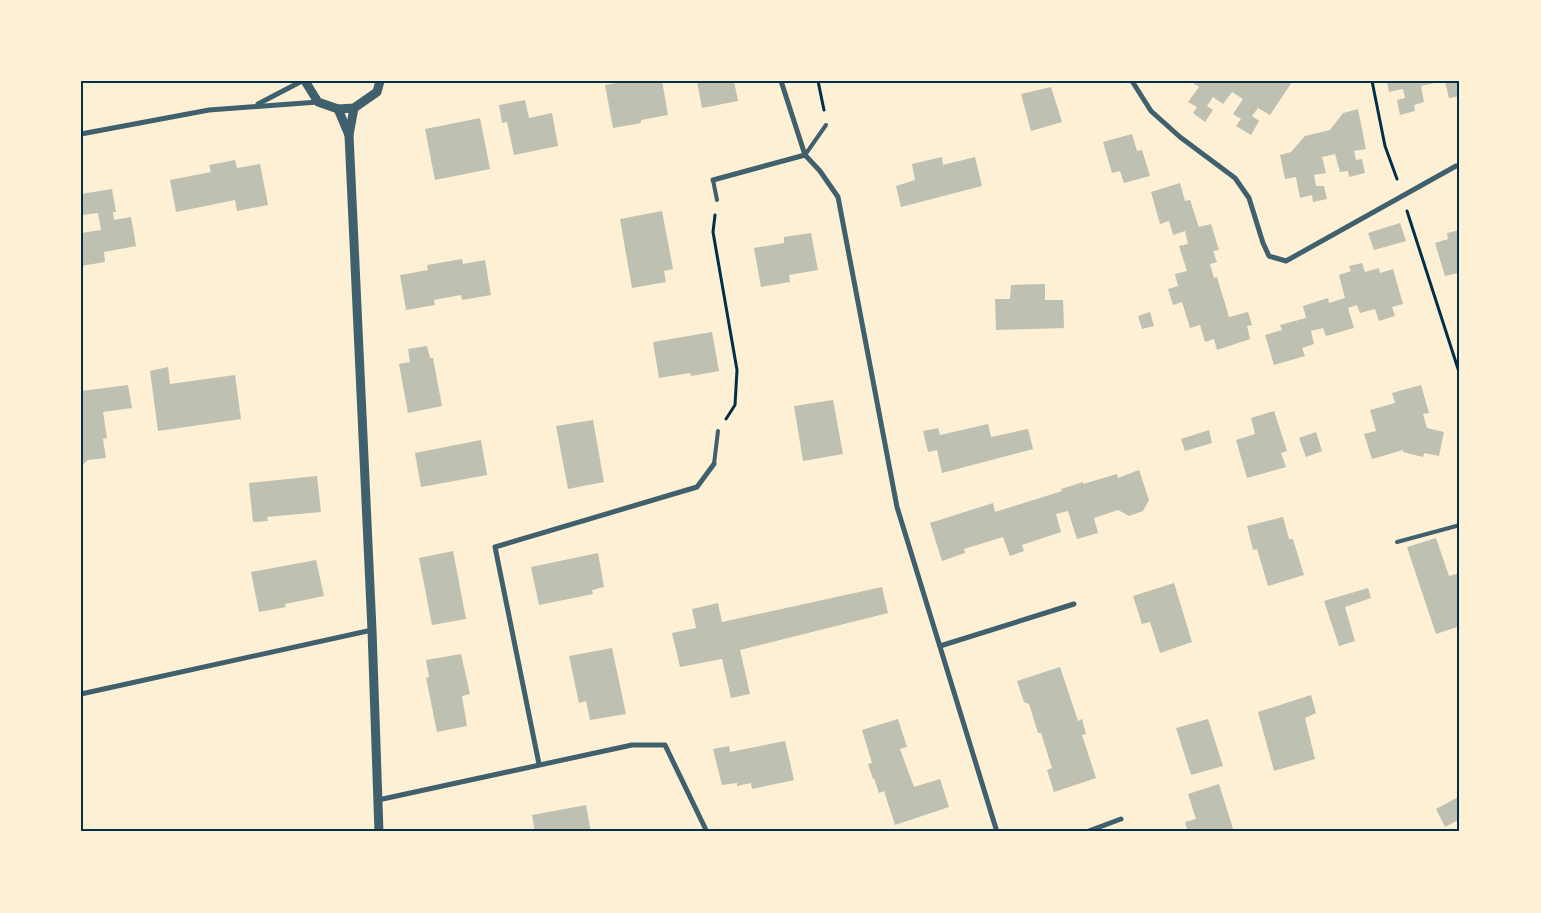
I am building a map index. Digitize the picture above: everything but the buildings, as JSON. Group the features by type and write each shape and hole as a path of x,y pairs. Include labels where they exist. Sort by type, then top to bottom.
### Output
{"street":[{"path":"256,106 304,81 318,102"},
{"path":"81,134 209,110 318,102 338,109 354,108 377,92 380,81"},
{"path":"781,81 804,155 820,171 838,198 897,507 997,832"},
{"path":"1132,81 1151,111 1180,137 1236,178 1249,198 1269,256 1286,261 1456,166"},
{"path":"354,108 349,135 372,630 379,832"},
{"path":"338,109 349,135"},
{"path":"713,180 804,155"},
{"path":"539,764 495,547 697,487 714,464"},
{"path":"940,646 1074,604"},
{"path":"81,694 372,630"},
{"path":"378,800 632,745 665,745 707,832"},
{"path":"1086,832 1121,819"}],"lane":[{"path":"804,155 826,125"},
{"path":"713,180 717,200"},
{"path":"714,464 718,431"},
{"path":"1397,542 1460,525"}],"path":[{"path":"818,81 826,125"},
{"path":"1372,81 1386,146 1460,375"},
{"path":"717,200 713,232 737,370 735,405 718,431"}]}
